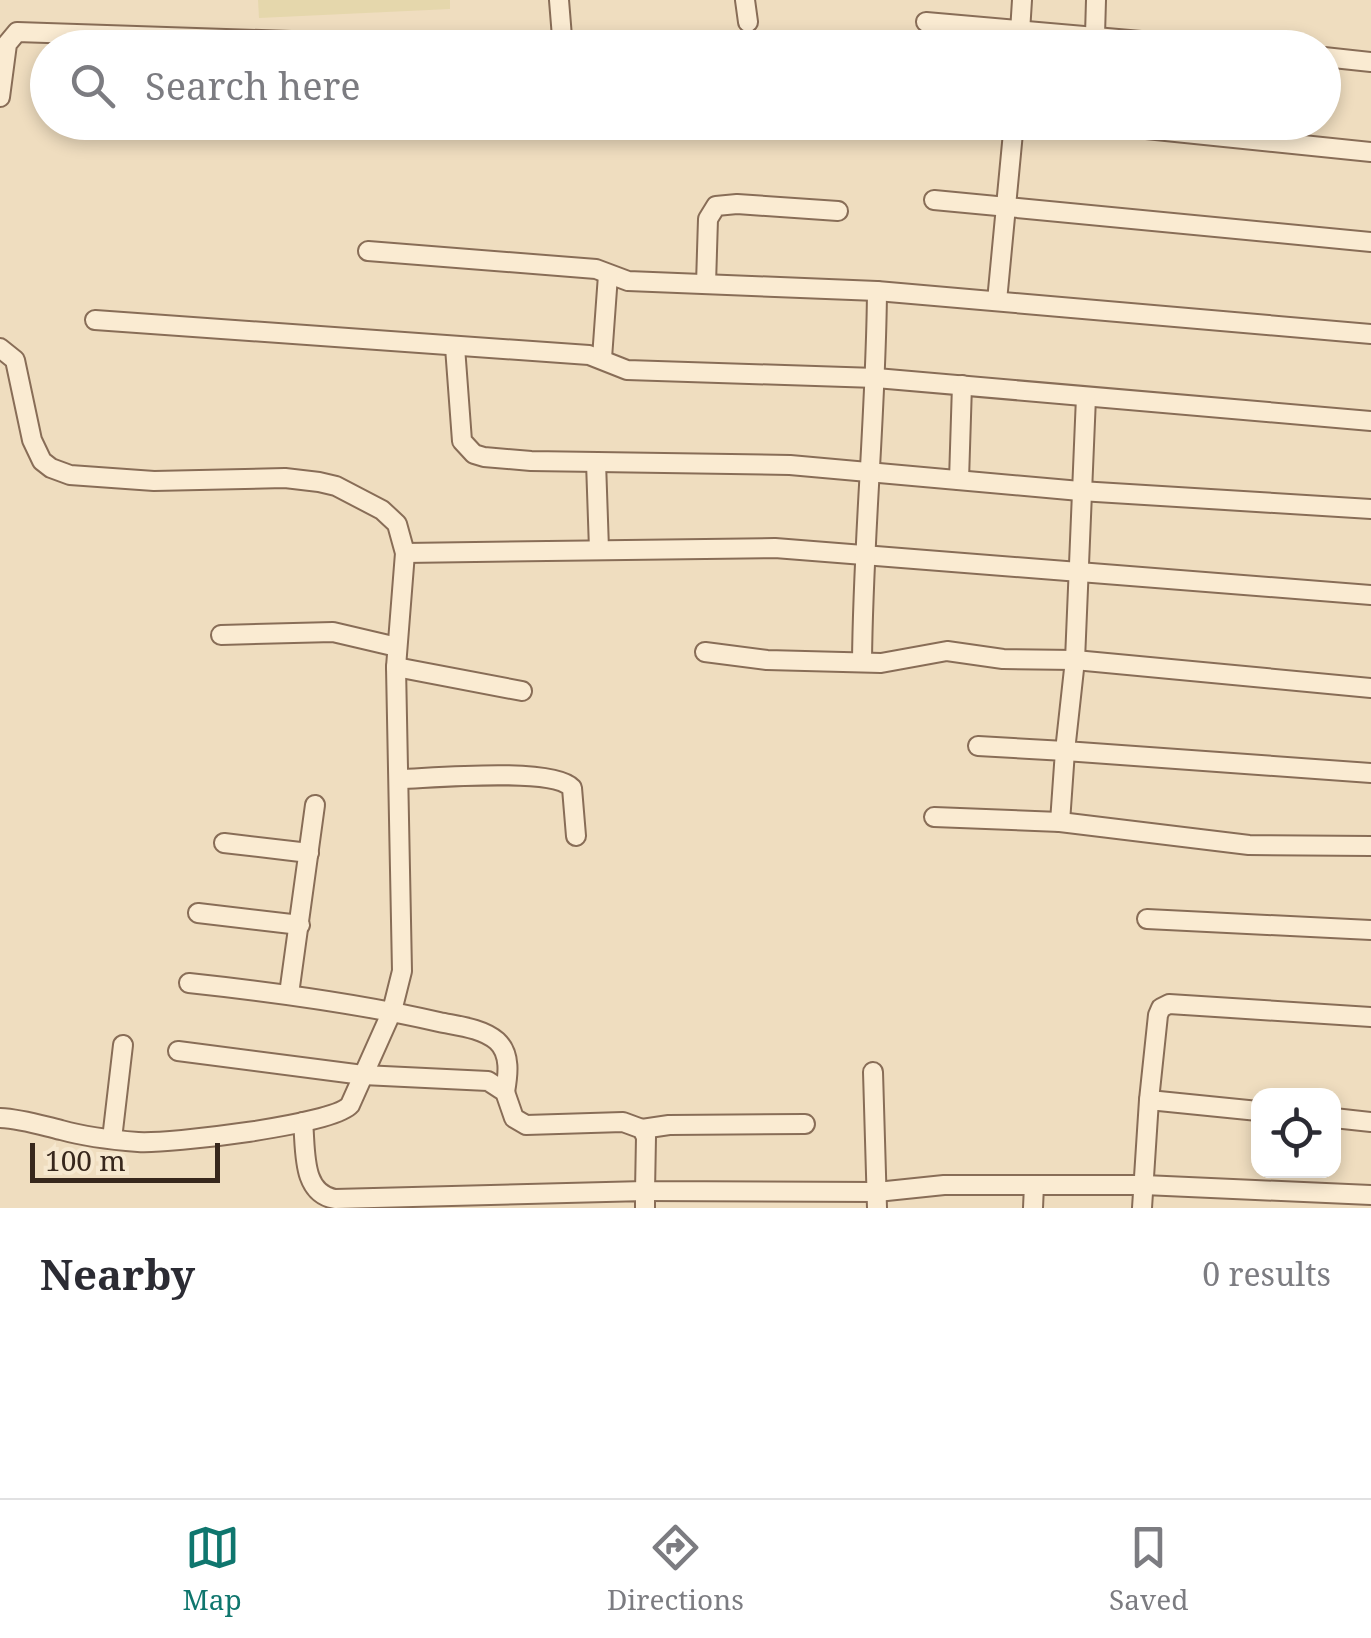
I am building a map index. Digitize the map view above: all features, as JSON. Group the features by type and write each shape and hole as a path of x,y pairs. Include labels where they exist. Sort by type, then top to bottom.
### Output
{"street":[{"path":"559,0 561,30"},
{"path":"746,0 748,22"},
{"path":"1021,28 1022,0"},
{"path":"1095,30 1096,0"},
{"path":"926,22 1042,30"},
{"path":"0,97 7,44 17,32 30,32"},
{"path":"1341,59 1371,62"},
{"path":"997,301 1012,140"},
{"path":"1254,140 1371,152"},
{"path":"934,200 1371,242"},
{"path":"706,284 708,219 716,206 838,211"},
{"path":"368,251 596,269 628,281 877,291 1371,334"},
{"path":"602,358 608,275"},
{"path":"862,662 863,553 871,472 877,291"},
{"path":"95,320 602,358 627,370 876,378 1371,421"},
{"path":"455,346 462,441 466,448 484,458 790,465 1080,491 1371,509"},
{"path":"0,348 15,360 32,440 42,461 51,468 70,475 154,481 285,478 320,482 382,510 397,524 405,553 396,667 402,971 392,1011 344,1112 189,1139 142,1142 0,1118"},
{"path":"958,480 962,386"},
{"path":"1060,822 1075,660 1086,397"},
{"path":"596,462 599,549"},
{"path":"405,553 775,548 1371,595"},
{"path":"220,635 333,632 398,647"},
{"path":"704,652 767,660 894,662 936,651 1371,688"},
{"path":"396,667 522,691"},
{"path":"978,746 1371,774"},
{"path":"400,779 502,775 558,778 572,788 576,836"},
{"path":"289,994 315,805"},
{"path":"934,817 1060,822 1249,845 1371,846"},
{"path":"224,842 309,853"},
{"path":"198,913 300,924"},
{"path":"1147,920 1371,930"},
{"path":"188,983 392,1011 476,1031 498,1042 508,1067 505,1092 514,1118 526,1124 623,1122 642,1129 669,1125 806,1124"},
{"path":"1142,1208 1148,1100 1161,1008 1169,1004 1371,1017"},
{"path":"112,1139 123,1045"},
{"path":"178,1050 363,1075 488,1081 505,1092"},
{"path":"873,1072 877,1200"},
{"path":"1148,1100 1251,1110"},
{"path":"1341,1119 1371,1122"},
{"path":"303,1122 309,1177 321,1196 877,1200 944,1185 1034,1184 1144,1184 1371,1195"},
{"path":"642,1129 646,1136 645,1199"},
{"path":"1033,1208 1034,1184"}],"shaded area":[{"path":"258,0 450,0 450,9 259,18"}]}
